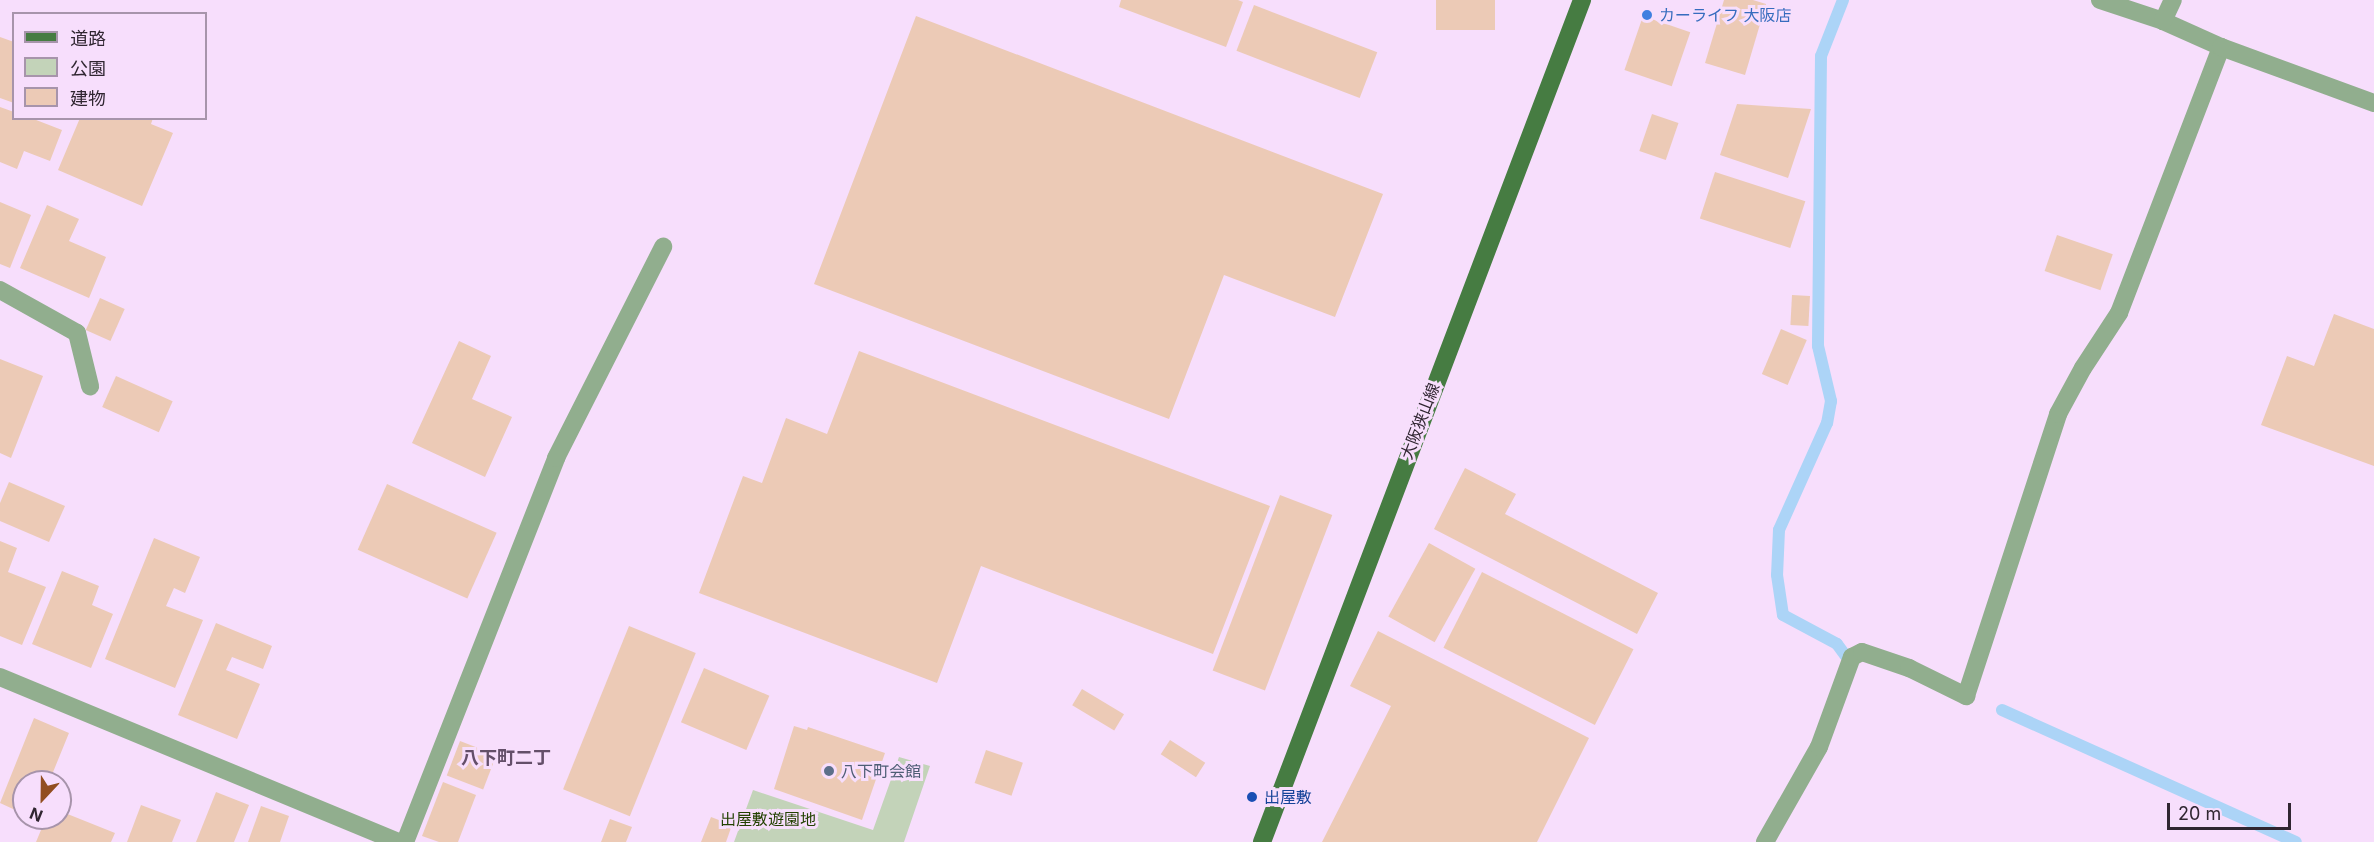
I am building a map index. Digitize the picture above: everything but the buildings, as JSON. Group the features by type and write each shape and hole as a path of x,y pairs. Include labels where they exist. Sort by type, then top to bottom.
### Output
{"main road":[{"name":"大阪狭山線","path":"1262,842 1582,0"}],"street":[{"path":"2100,0 2163,21 2221,47 2374,103"},
{"path":"2163,21 2173,0"},
{"path":"1765,842 1819,747 1852,657 1862,652 1909,668 1966,696 2058,414 2083,368 2119,313 2221,47"},
{"path":"405,842 556,458 663,247"},
{"path":"0,290 77,333 90,386"},
{"path":"0,677 399,842"}],"green space":[{"name":"出屋敷遊園地","path":"899,757 930,766 904,842 734,842 753,790 873,830"}],"waterway":[{"path":"1843,0 1821,56 1818,346 1831,401 1827,423 1779,530 1777,575 1783,615 1837,644 1845,655"},
{"path":"2002,710 2296,842"}],"place":[{"name":"カーライフ 大阪店","path":"1647,15"},
{"name":"八下町会館","path":"829,771"},
{"name":"出屋敷","path":"1252,797"}],"district":[{"name":"八下町二丁","path":"506,758"}]}
